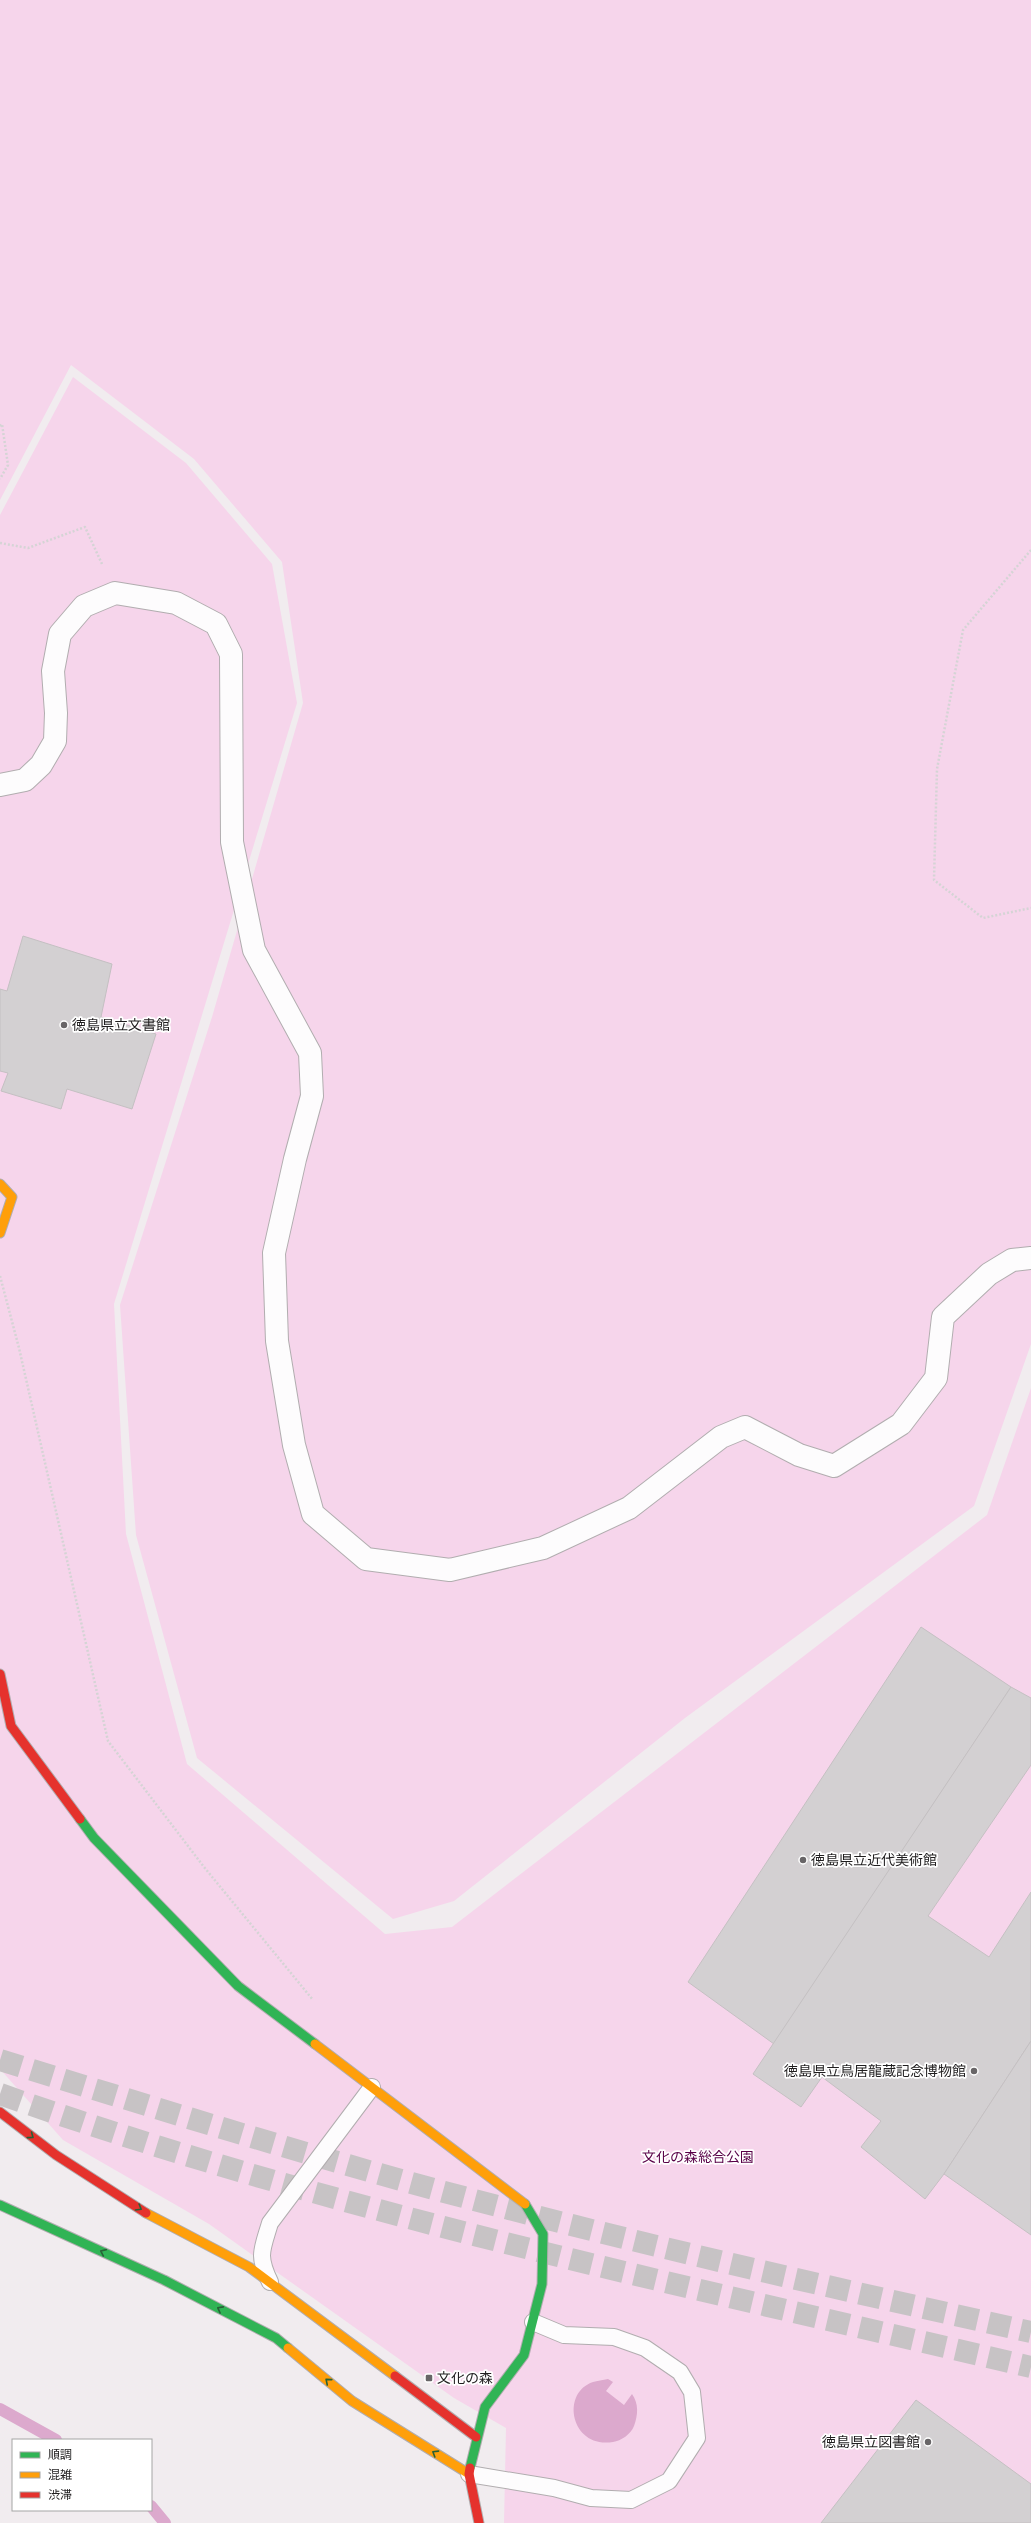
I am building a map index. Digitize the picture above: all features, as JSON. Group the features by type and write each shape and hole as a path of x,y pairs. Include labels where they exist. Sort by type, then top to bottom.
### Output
{"main road":[{"path":"0,1184 12,1197 0,1233"},
{"path":"0,1674 5,1725 94,1838 238,1986 528,2206 543,2234 542,2284 524,2355 485,2407 476,2437 468,2474 479,2523"},
{"path":"0,2112 56,2155 140,2209 248,2267 476,2437"},
{"path":"0,2205 164,2280 276,2338 352,2401 468,2474"}],"street":[{"path":"0,785 25,780 41,765 55,741 56,713 53,671 60,634 84,606 115,593 176,603 216,624 231,654 232,842 254,950 310,1053 312,1096 295,1159 274,1254 277,1341 294,1445 313,1514 366,1559 450,1570 543,1548 629,1508 721,1437 745,1427 799,1455 834,1466 901,1424 936,1378 943,1317 989,1274 1012,1260 1031,1258"}],"lane":[{"path":"372,2087 270,2223 263,2246 261,2264 271,2284 476,2437"},
{"path":"468,2474 554,2488 591,2498 631,2500 669,2481 697,2438 692,2392 680,2372 645,2348 614,2337 564,2335 533,2322"}],"path":[{"path":"0,426 2,424 8,465 0,479"},
{"path":"0,543 28,548 85,527 115,593"},
{"path":"1031,550 963,630 937,769 934,880 983,918 1031,908"},
{"path":"0,1276 20,1348 108,1741 204,1867 318,2006"}],"green space":[{"path":"0,0 1031,0 1031,1344 974,1506 685,1718 454,1901 393,1919 197,1758 136,1535 120,1305 212,1017 303,703 282,562 194,459 71,365 0,500"},
{"name":"文化の森総合公園","path":"73,377 186,463 272,564 297,703 114,1304 126,1534 187,1764 385,1934 452,1927 987,1515 1031,1388 1031,2523 504,2523 506,2428 454,2398 209,2224 63,2140 0,2069 0,515"}],"shaded area":[{"path":"608,2379 613,2382 606,2391 624,2405 632,2394 637,2406 637,2414 633,2429 625,2437 613,2442 599,2442 588,2437 580,2429 575,2419 574,2408 576,2397 583,2388 593,2382"}],"building":[{"name":"徳島県立文書館","path":"23,936 112,964 101,1017 156,1034 132,1109 67,1089 61,1109 1,1091 8,1073 0,1071 0,989 7,991"},
{"path":"921,1627 1011,1687 774,2044 688,1982"},
{"path":"1011,1687 1031,1698 1031,1765 928,1916 989,1957 1031,1892 1031,2041 944,2174 925,2199 861,2147 881,2121 822,2077 801,2107 753,2074"},
{"path":"1031,2041 1031,2235 944,2174"},
{"name":"徳島県立図書館","path":"916,2400 1031,2484 1031,2523 821,2523"}],"waterway":[{"path":"0,2409 54,2439"},
{"path":"152,2507 165,2523"}],"tunnel":[{"path":"0,2060 317,2156 509,2209 574,2226 835,2288 1031,2332"},
{"path":"0,2094 126,2136 253,2175 382,2211 641,2276 1031,2367"}],"traffic: fast":[{"path":"80,1819 94,1838 238,1986 315,2044"},
{"path":"470,2468 485,2407 524,2355 542,2284 543,2234 525,2204"},
{"path":"0,2205 164,2280 276,2338 288,2348"}],"traffic: slow":[{"path":"0,1184 12,1197 0,1233"},
{"path":"315,2044 525,2204"},
{"path":"146,2213 249,2267 395,2376"},
{"path":"288,2348 352,2401 469,2474"}],"traffic: jam":[{"path":"0,1674 11,1726 80,1819"},
{"path":"0,2112 56,2155 146,2213"},
{"path":"395,2376 476,2437"},
{"path":"470,2468 469,2474 479,2523"}],"place":[{"name":"徳島県立文書館","path":"64,1025"},
{"name":"徳島県立近代美術館","path":"803,1860"},
{"name":"徳島県立鳥居龍蔵記念博物館","path":"974,2071"},
{"name":"文化の森","path":"429,2378"},
{"name":"徳島県立図書館","path":"928,2442"}]}
